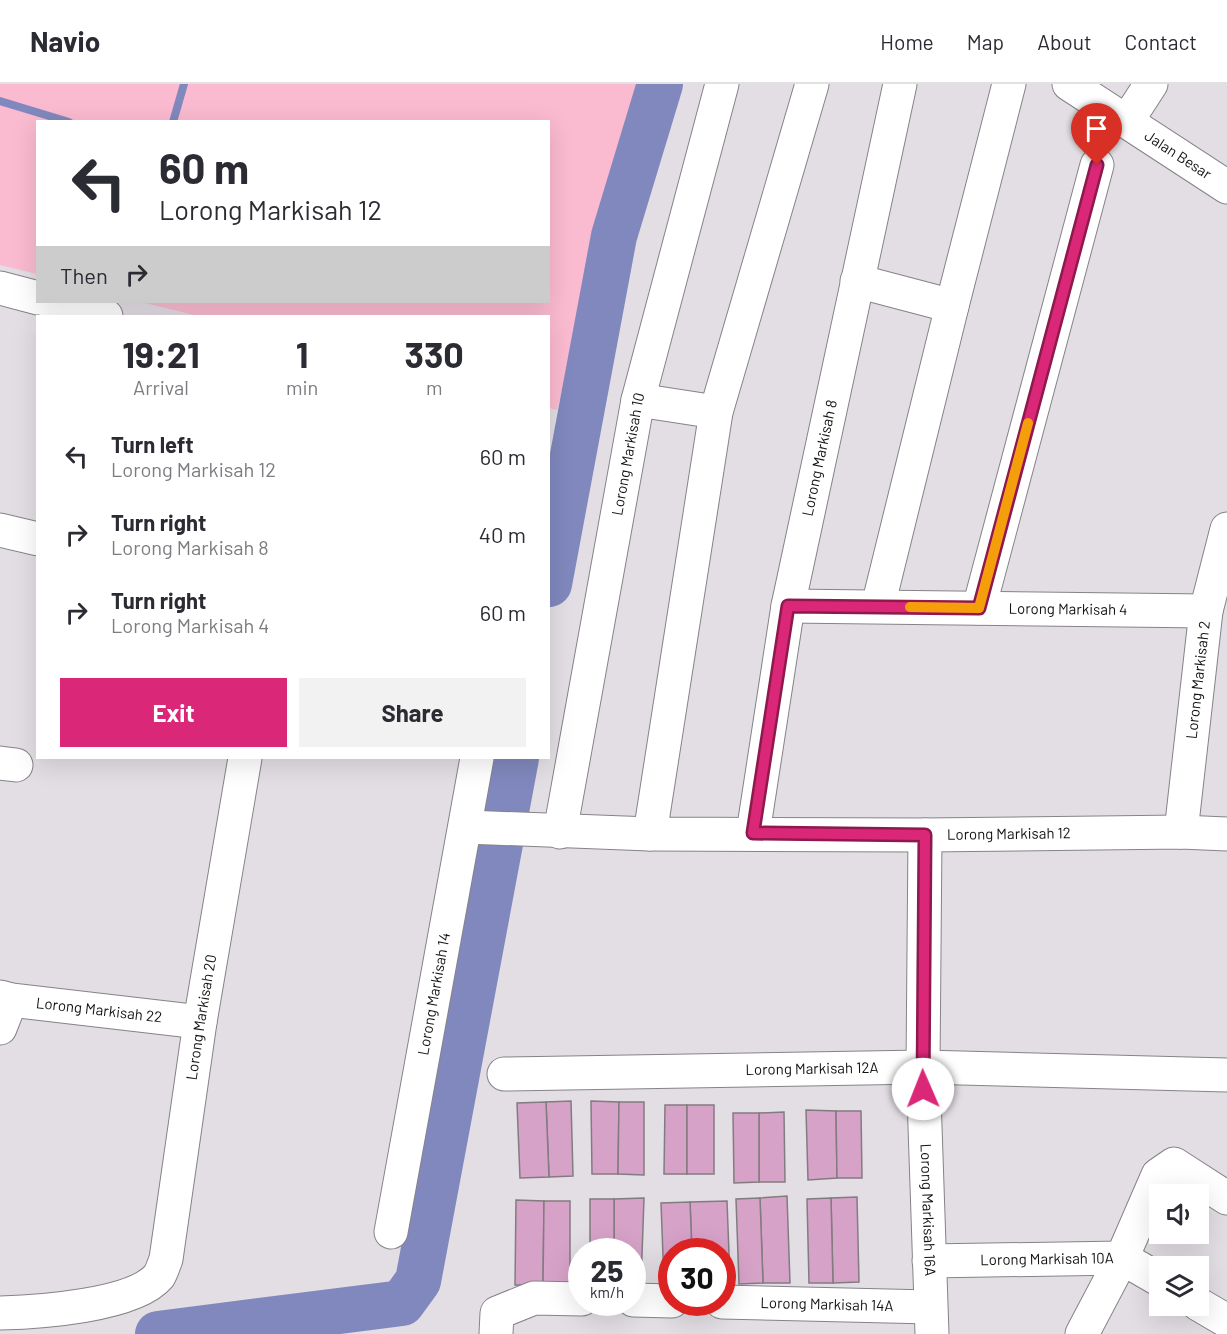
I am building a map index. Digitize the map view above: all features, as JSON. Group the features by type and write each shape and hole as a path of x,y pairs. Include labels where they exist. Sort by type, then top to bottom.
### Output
{"street":[{"name":"Lorong Markisah 10","path":"548,831 638,400 722,84"},
{"path":"650,834 716,412 812,84"},
{"name":"Lorong Markisah 8","path":"753,833 788,606 900,84"},
{"path":"878,606 1009,84"},
{"name":"Jalan Besar","path":"1069,84 1227,187"},
{"path":"1127,121 1150,84"},
{"path":"979,608 1097,165"},
{"path":"857,280 952,306"},
{"path":"0,288 36,297"},
{"path":"54,303 102,315"},
{"path":"638,400 716,412"},
{"name":"Lorong Markisah 2","path":"1181,832 1206,610 1227,529"},
{"path":"0,530 36,539"},
{"name":"Lorong Markisah 4","path":"788,606 1206,610"},
{"name":"Lorong Markisah 20","path":"11,1323 99,1304 142,1287 159,1276 166,1259 200,1022 245,759"},
{"name":"Lorong Markisah 14","path":"391,1232 475,828 477,759"},
{"name":"Lorong Markisah 12","path":"475,828 650,834 925,835 1181,832 1227,834"},
{"name":"Lorong Markisah 16A","path":"925,835 923,1067 931,1320"},
{"name":"Lorong Markisah 22","path":"4,1008 200,1022"},
{"name":"Lorong Markisah 12A","path":"504,1074 923,1067 1227,1075"},
{"path":"1082,1334 1122,1258 1158,1175 1174,1164 1227,1198"},
{"name":"Lorong Markisah 10A","path":"929,1261 1122,1258 1149,1274"},
{"path":"496,1334 496,1313 534,1298 568,1299"},
{"name":"Lorong Markisah 14A","path":"736,1303 931,1320"},
{"path":"1209,1310 1227,1321"}],"shaded area":[{"path":"0,84 642,84 557,410 550,408 550,315 194,315 145,303 550,303 550,120 36,120 36,274 0,265"}],"building":[{"path":"571,1101 573,1176 549,1177 546,1102"},
{"path":"591,1101 619,1102 618,1174 592,1174"},
{"path":"546,1102 549,1177 520,1178 517,1103"},
{"path":"619,1102 644,1102 644,1175 618,1174"},
{"path":"665,1105 687,1105 687,1174 664,1174"},
{"path":"687,1105 714,1105 714,1174 687,1174"},
{"path":"806,1110 836,1111 837,1178 808,1180"},
{"path":"836,1111 861,1111 862,1178 837,1178"},
{"path":"784,1112 785,1182 759,1182 759,1113"},
{"path":"733,1113 759,1113 759,1182 734,1183"},
{"path":"787,1196 790,1283 763,1283 760,1198"},
{"path":"857,1197 859,1282 833,1283 831,1198"},
{"path":"644,1198 643,1238 614,1238 614,1199"},
{"path":"760,1198 763,1283 739,1284 736,1199"},
{"path":"831,1198 833,1283 809,1283 807,1199"},
{"path":"590,1199 614,1199 614,1238 590,1238"},
{"path":"516,1200 544,1201 543,1285 515,1285"},
{"path":"544,1201 570,1201 568,1286 543,1285"},
{"path":"727,1201 728,1238 691,1238 690,1202"},
{"path":"690,1202 691,1238 662,1238 661,1203"}],"waterway":[{"path":"174,120 184,84"},
{"path":"550,579 614,236 660,84"},
{"path":"0,101 62,120"},
{"path":"158,1334 402,1303 418,1281 516,759"}],"slow traffic":[{"path":"910,607 979,608 1028,423"}],"route":[{"path":"923,1089 925,835 753,833 788,606 979,608 1097,165"}]}
